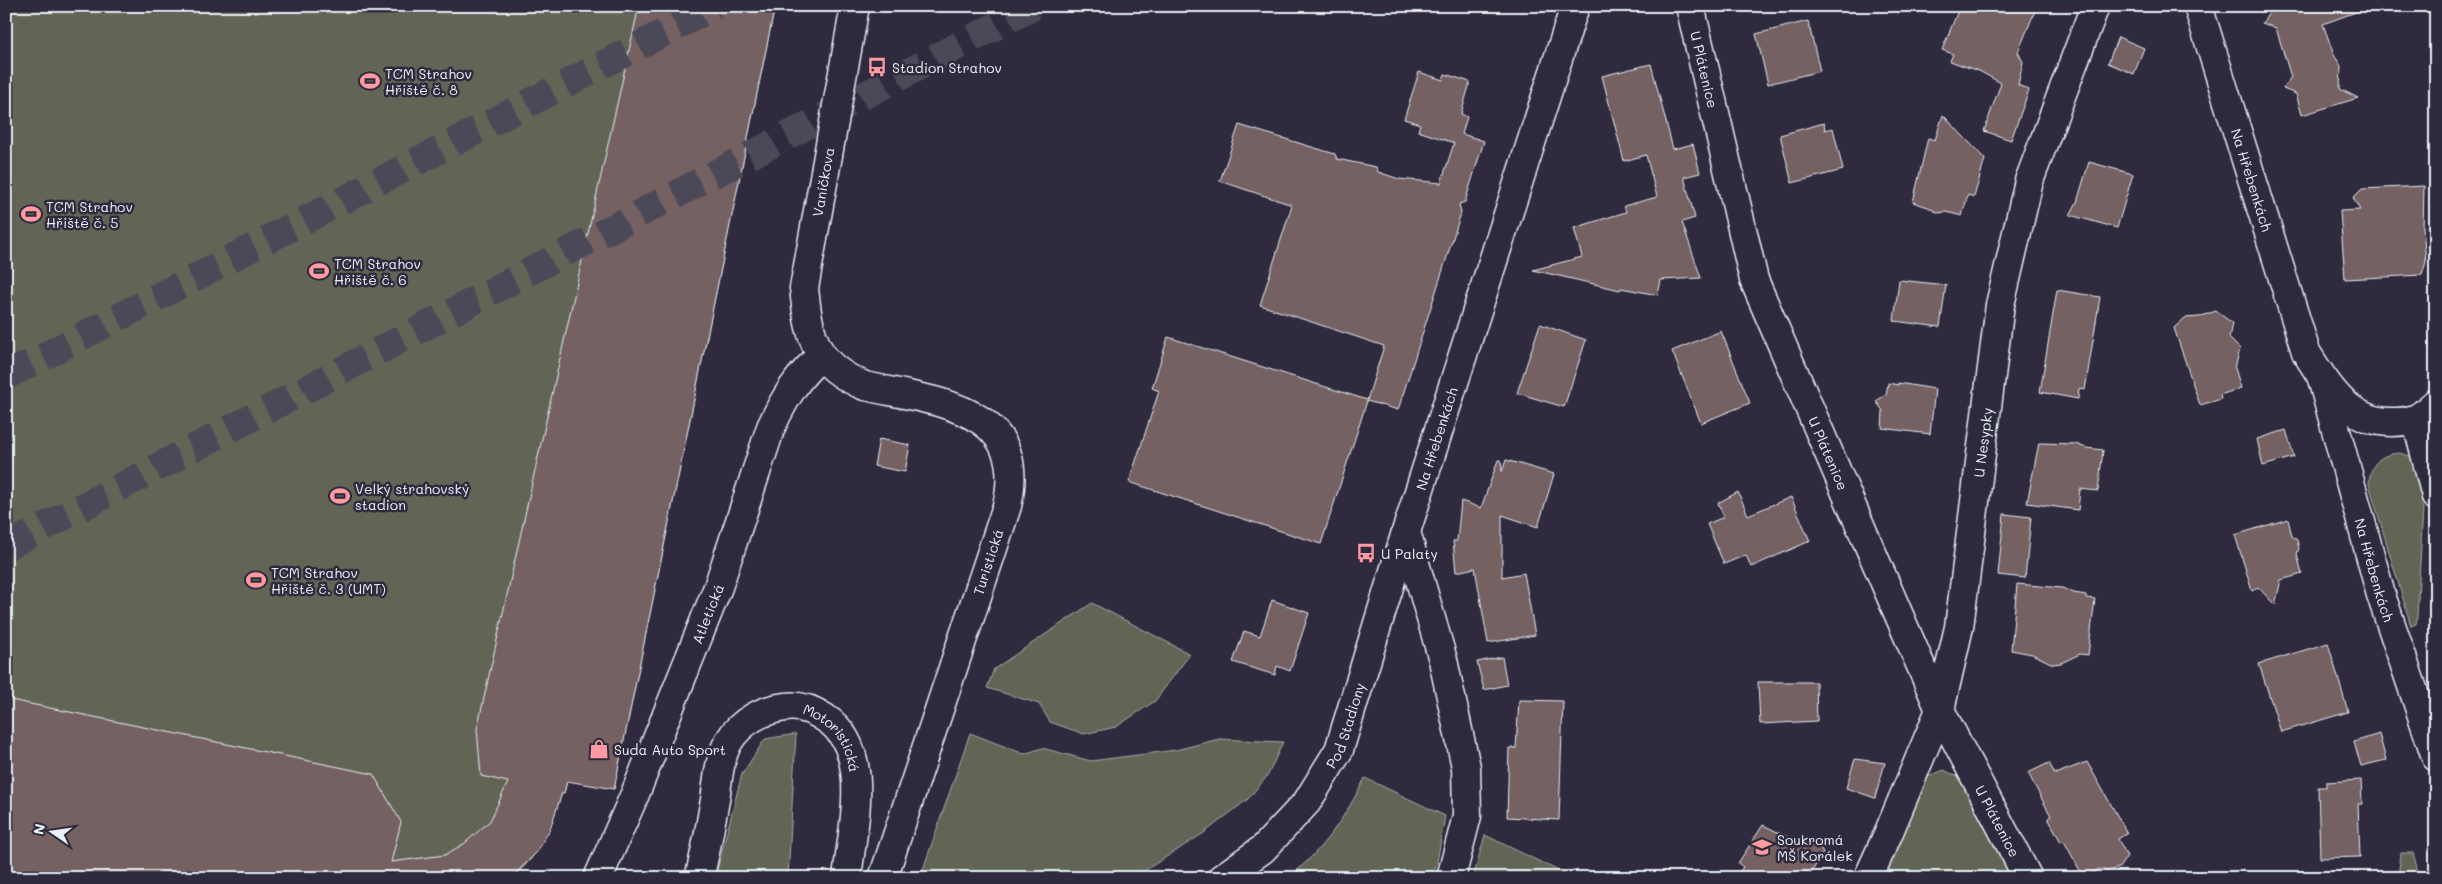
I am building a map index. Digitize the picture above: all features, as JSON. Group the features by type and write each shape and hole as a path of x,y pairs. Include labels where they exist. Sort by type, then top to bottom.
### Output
{"street":[{"name":"Vaníčkova","path":"821,356 807,320 804,288 855,6"},
{"name":"Na Hřebenkách","path":"1406,532 1575,6"},
{"name":"U Plátenice","path":"1690,6 1754,280 1940,710 2028,878"},
{"name":"U Nesypky","path":"1868,878 1940,710 1959,627 2000,305 2029,181 2095,6"},
{"name":"Na Hřebenkách","path":"2198,6 2306,352 2322,379 2349,410 2378,422 2403,422 2426,411 2436,496"},
{"name":"Atletická","path":"598,878 635,794 718,587 771,427 782,402 795,382 821,356"},
{"name":"Turistická","path":"821,356 839,374 865,386 955,406 974,415 998,437 1006,448 1011,473 1011,490 1007,506 883,878"},
{"name":"Na Hřebenkách","path":"2322,379 2381,596 2436,757"},
{"name":"Pod Stadiony","path":"1222,878 1263,849 1307,802 1339,750 1406,532"},
{"path":"1406,532 1443,660 1466,767 1467,816 1451,878"},
{"name":"Motoristická","path":"699,878 706,849 722,756 726,748 741,726 752,718 779,708 802,707 829,720 845,739 852,752 856,766 857,782 847,878"}],"green space":[{"name":"Velký strahovský stadion","path":"6,6 775,6 614,789 568,778 549,829 537,851 521,870 511,878 6,878"},
{"path":"2399,453 2417,458 2425,472 2417,618 2416,624 2411,626 2369,484 2371,471 2377,461 2386,455"},
{"path":"1092,603 1190,654 1155,701 1116,727 1084,734 1050,722 1039,704 987,688 994,669"},
{"path":"970,733 1024,754 1042,748 1091,761 1176,750 1219,739 1283,742 1268,775 1248,799 1204,833 1133,878 920,878"},
{"path":"796,734 788,878 715,878 742,774 765,739"},
{"path":"1944,770 1962,779 2015,878 1874,878 1927,777"},
{"path":"1365,778 1445,816 1436,868 1422,878 1288,878 1322,845 1350,806"},
{"path":"1485,835 1573,878 1473,878"},
{"path":"2401,853 2413,853 2420,878 2398,878"}],"building":[{"path":"639,6 775,6 614,789 567,781 550,829 537,852 511,878 6,878 6,699 373,774 401,822 391,862 445,855 465,843 490,821 508,782 481,776 477,729"},
{"path":"1960,6 2037,6 2018,52 2023,62 2018,85 2029,90 2011,140 1984,131 2001,83 1981,72 1950,61 1953,54 1942,50"},
{"path":"2274,6 2363,6 2364,9 2323,24 2334,55 2341,66 2340,89 2358,98 2302,115 2296,94 2283,89 2291,77 2276,28 2262,23"},
{"path":"1808,21 1820,71 1768,84 1756,34"},
{"path":"2118,37 2144,48 2134,74 2108,63"},
{"path":"1651,64 1673,149 1693,144 1700,173 1684,177 1695,218 1682,222 1701,278 1661,280 1658,295 1621,288 1620,290 1533,270 1582,257 1574,228 1626,212 1624,206 1657,197 1646,155 1624,161 1602,76"},
{"path":"1419,72 1443,80 1445,74 1470,82 1461,114 1467,117 1462,134 1484,141 1465,202 1459,204 1461,213 1398,410 1367,401 1321,544 1129,482 1159,391 1152,388 1168,337 1367,400 1384,346 1260,305 1292,205 1220,181 1239,125 1335,154 1337,159 1376,167 1378,172 1399,179 1441,183 1454,143 1418,131 1420,124 1404,119"},
{"path":"1943,115 1985,159 1974,197 1968,195 1962,216 1946,212 1938,213 1913,202 1928,138 1935,140"},
{"path":"1824,123 1825,130 1833,128 1843,170 1792,183 1780,135"},
{"path":"2089,162 2133,174 2117,228 2070,215 2077,202"},
{"path":"2424,186 2423,228 2426,262 2422,275 2345,279 2340,211 2360,210 2353,198 2362,189"},
{"path":"1899,280 1946,285 1940,327 1894,321"},
{"path":"2057,290 2100,297 2085,390 2079,389 2078,399 2040,392"},
{"path":"2216,311 2232,323 2229,338 2240,349 2236,364 2234,365 2241,388 2220,395 2221,399 2200,405 2174,328 2185,318 2199,317"},
{"path":"1540,324 1586,340 1564,407 1517,393"},
{"path":"1721,331 1750,403 1701,423 1672,351"},
{"path":"1888,383 1935,389 1930,434 1882,428 1883,411 1876,401 1886,395"},
{"path":"2286,430 2294,457 2263,466 2257,439"},
{"path":"879,439 910,445 905,472 874,466"},
{"path":"2039,443 2076,444 2086,448 2103,450 2098,491 2080,489 2078,510 2027,503"},
{"path":"1498,460 1501,460 1502,472 1506,460 1554,474 1538,527 1502,515 1502,577 1524,573 1535,635 1488,643 1475,568 1456,572 1453,541 1457,541 1461,501 1481,508"},
{"path":"1738,492 1748,515 1791,497 1810,541 1751,567 1746,555 1724,564 1707,524 1724,517 1718,503"},
{"path":"2004,514 2031,517 2025,578 1998,575"},
{"path":"2288,519 2292,536 2297,540 2299,548 2297,554 2302,574 2281,580 2275,605 2258,587 2252,590 2235,535"},
{"path":"2017,584 2062,588 2086,595 2086,598 2095,599 2088,655 2080,654 2061,663 2053,664 2032,654 2011,650"},
{"path":"1272,600 1309,613 1290,671 1277,666 1275,675 1233,662 1244,631 1260,636"},
{"path":"2328,643 2348,712 2281,732 2259,664"},
{"path":"1502,657 1507,685 1484,690 1477,662"},
{"path":"1758,682 1816,682 1817,721 1760,724"},
{"path":"1519,700 1563,701 1559,820 1507,817 1509,748 1516,748"},
{"path":"2379,734 2386,760 2361,766 2354,742"},
{"path":"1855,759 1885,763 1875,798 1846,788"},
{"path":"2087,762 2127,833 2118,839 2127,856 2119,868 2107,871 2099,869 2084,878 2064,841 2061,842 2048,818 2051,816 2028,773 2049,763 2055,774"},
{"path":"2361,780 2362,804 2358,804 2360,857 2320,858 2318,787 2326,787 2326,782"},
{"path":"1763,825 1792,839 1807,838 1819,844 1823,853 1808,878 1735,878 1743,867 1738,863"}],"tunnel":[{"path":"6,376 715,6"},
{"path":"6,547 1034,6"}],"place":[{"name":"Stadion Strahov","path":"877,67"},
{"name":"TCM Strahov Hřiště č. 8","path":"370,81"},
{"name":"TCM Strahov Hřiště č. 5","path":"31,214"},
{"name":"TCM Strahov Hřiště č. 6","path":"319,271"},
{"name":"Velký strahovský stadion","path":"340,496"},
{"name":"U Palaty","path":"1366,553"},
{"name":"TCM Strahov Hřiště č. 3 (UMT)","path":"256,580"},
{"name":"Suda Auto Sport","path":"599,749"},
{"name":"Soukromá MŠ Korálek","path":"1762,847"}]}
